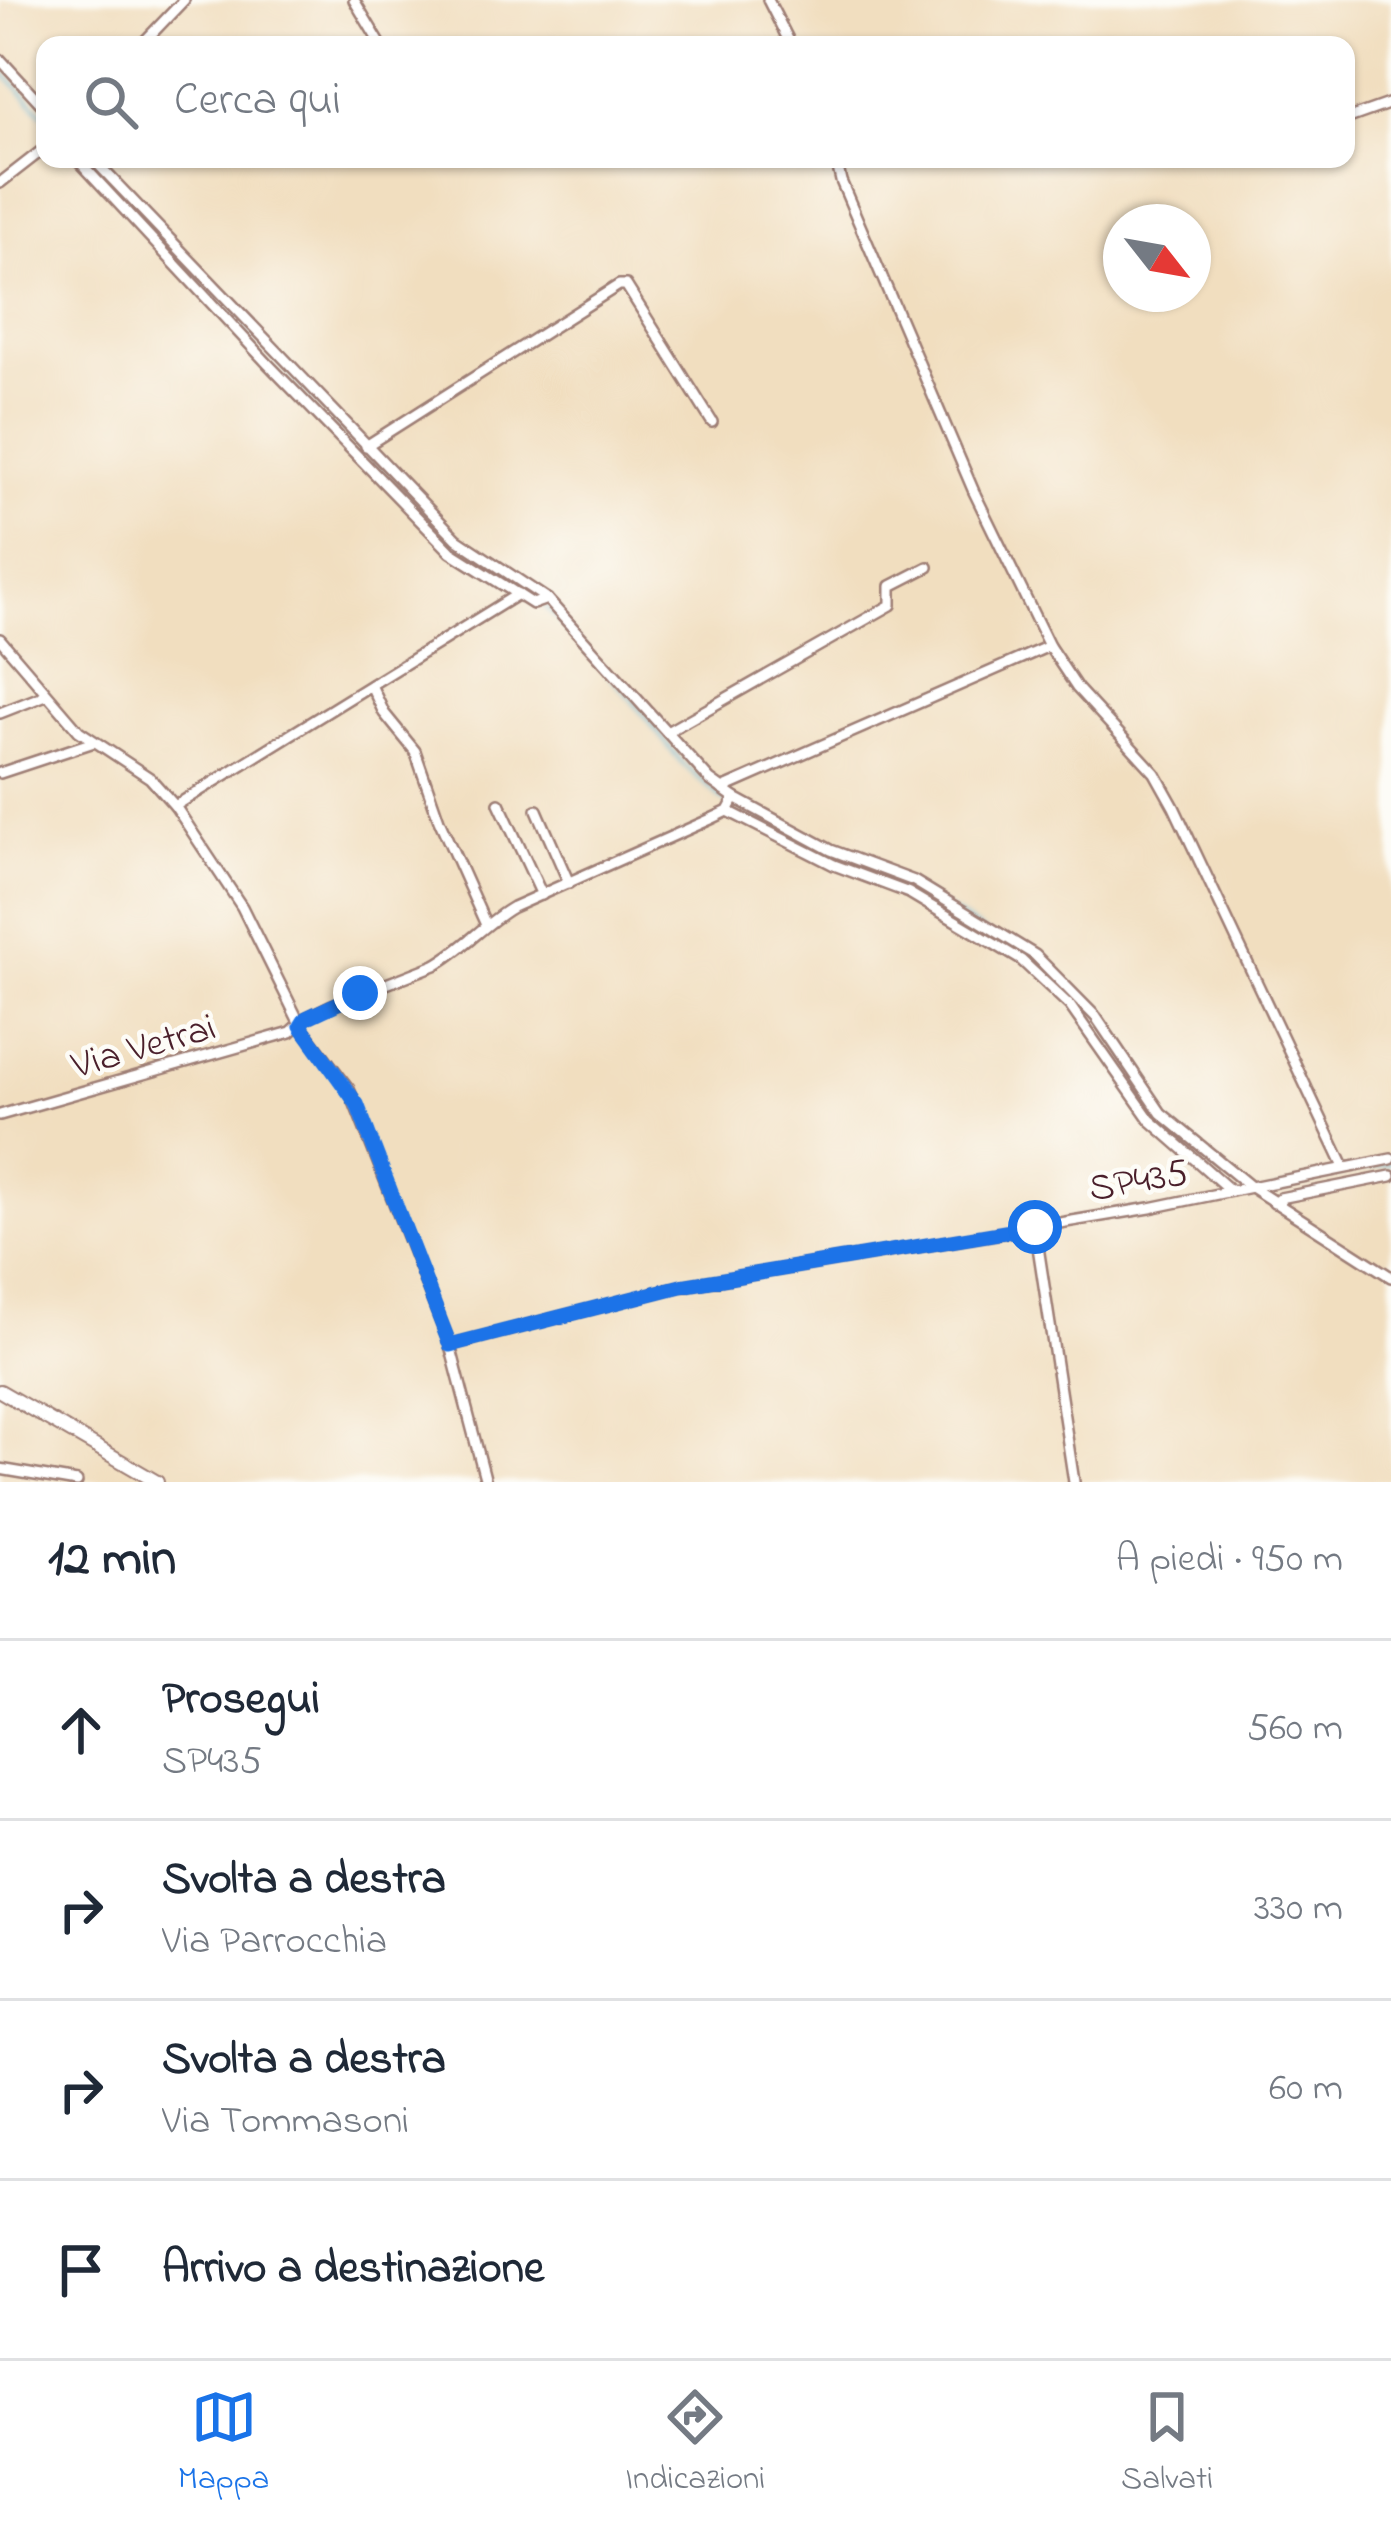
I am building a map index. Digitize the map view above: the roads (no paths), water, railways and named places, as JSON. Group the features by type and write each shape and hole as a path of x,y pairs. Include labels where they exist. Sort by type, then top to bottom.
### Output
{"main road":[{"path":"0,1391 157,1482"}],"street":[{"path":"150,36 184,0"},
{"path":"354,0 375,36"},
{"path":"768,0 786,36"},
{"path":"0,59 36,98"},
{"path":"1355,116 1391,103"},
{"path":"0,183 36,155"},
{"path":"85,168 451,552 533,604 543,600"},
{"path":"102,168 457,539 543,600 732,804 816,857 909,893 1016,949 1076,992 1166,1119 1251,1187 1391,1276"},
{"path":"838,168 974,492 1048,646 1077,688 1165,790 1344,1167"},
{"path":"366,446 626,284 712,422"},
{"path":"668,732 891,605 891,586 928,567"},
{"path":"176,806 518,594"},
{"path":"0,639 94,742 150,778 176,806 242,907 301,1026 357,1104 450,1345 486,1482"},
{"path":"722,789 1048,646"},
{"path":"371,685 384,712 416,751 439,820 486,925"},
{"path":"0,713 46,694"},
{"path":"0,773 94,742"},
{"path":"499,802 542,895"},
{"name":"Via Vetrai","path":"0,1114 208,1057 301,1026 306,1018 330,1006 435,965 486,925 732,804"},
{"path":"537,810 568,883"},
{"path":"1016,949 1070,1006 1156,1126 1231,1191"},
{"name":"SP435","path":"450,1345 681,1286 1035,1227 1391,1159"},
{"path":"1274,1203 1391,1176"},
{"path":"1035,1227 1074,1482"},
{"path":"0,1469 77,1482"}],"waterway":[{"path":"0,69 36,107"},
{"path":"94,168 419,510 475,560 524,589"},
{"path":"545,606 632,700 682,763 721,798 829,855 908,885 1043,969"},
{"path":"1079,1006 1150,1108 1232,1181"},
{"path":"1351,1171 1391,1164"},
{"path":"1270,1192 1342,1173"}]}
